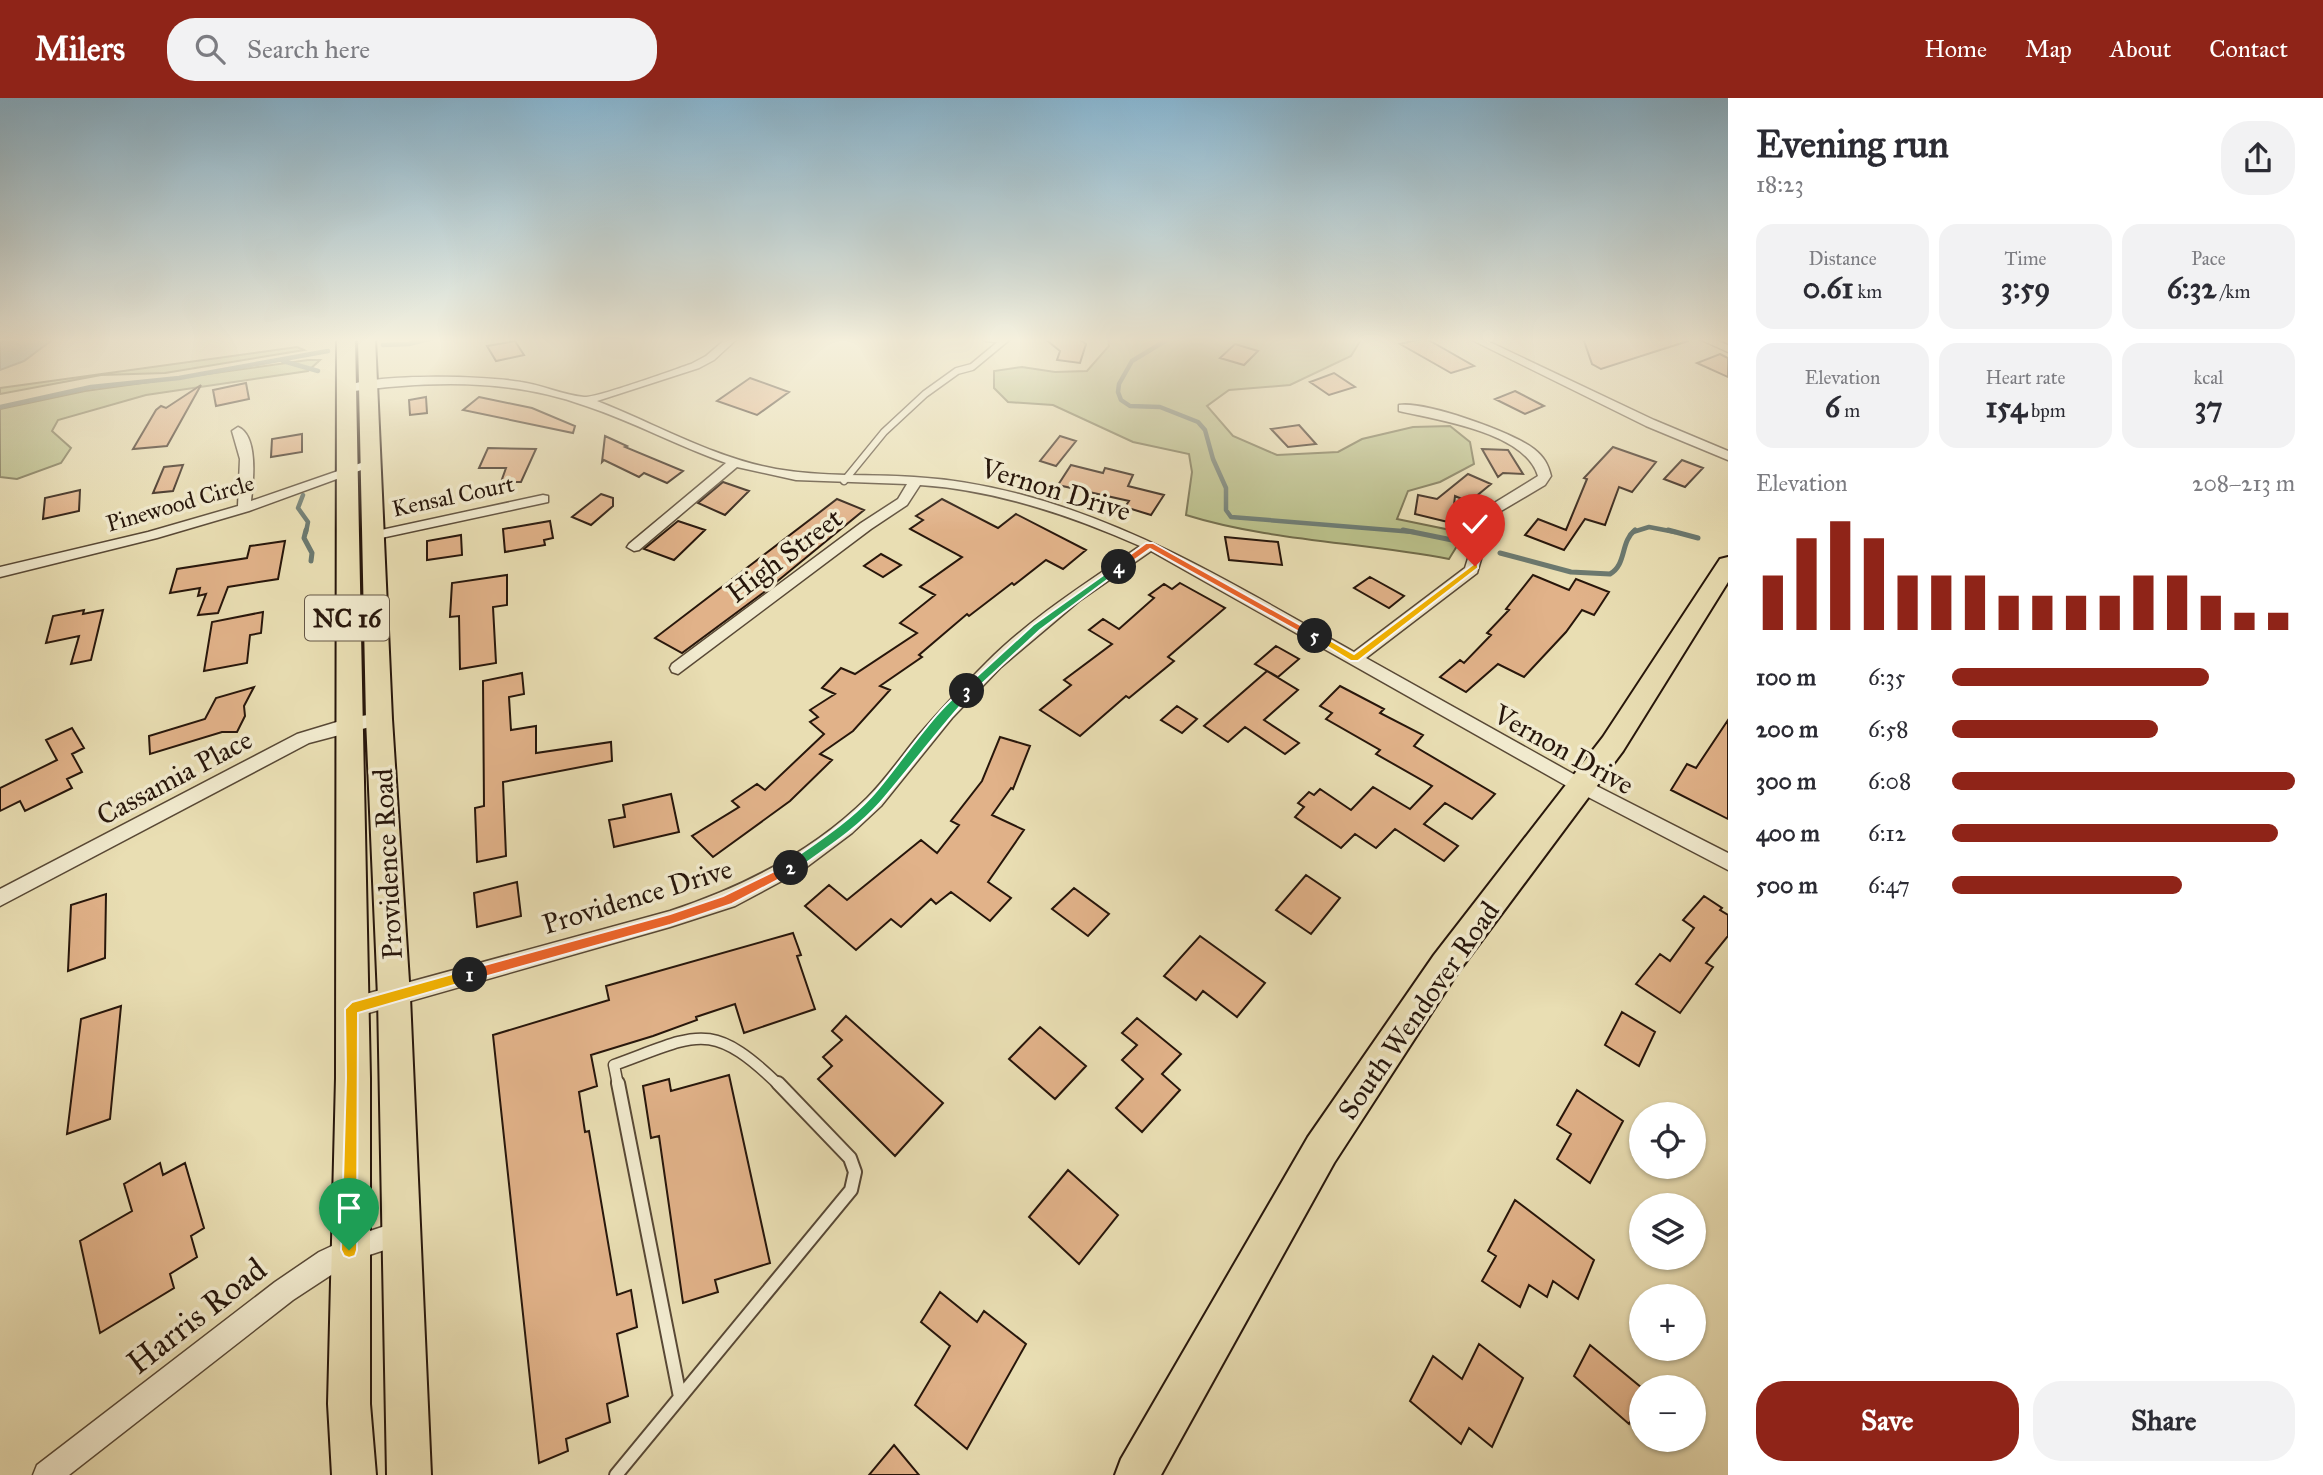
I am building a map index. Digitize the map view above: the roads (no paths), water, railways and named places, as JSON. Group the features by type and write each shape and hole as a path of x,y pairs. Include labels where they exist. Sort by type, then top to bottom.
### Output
{"main road":[{"name":"Providence Road","path":"356,402 345,473 364,721 394,997 409,1475"},
{"name":"Providence Road","path":"354,1475 349,1404 352,1009 372,536 369,466 360,402"},
{"name":"South Wendover Road","path":"1137,1475 1321,1150 1445,965 1612,744 1728,564"}],"street":[{"name":"Vernon Drive","path":"590,402 734,463 790,477 955,485 1034,503 1098,523 1150,545 1638,818 1728,862"},
{"path":"1607,402 1728,456"},
{"path":"1355,659 1472,570 1487,517 1496,508 1540,482 1545,476 1544,464 1538,457 1511,440 1434,414 1403,408"},
{"path":"238,431 244,441 247,465 244,508"},
{"path":"634,547 734,463"},
{"name":"Pinewood Circle","path":"0,572 152,536 369,466"},
{"name":"High Street","path":"678,668 872,521 906,499 914,490 914,481"},
{"name":"Kensal Court","path":"372,536 543,499"},
{"name":"Providence Drive","path":"352,1009 670,919 727,900 797,864 846,828 875,801 952,706 995,663 1074,598 1150,545"},
{"name":"Cassamia Place","path":"0,898 294,742 364,721"},
{"name":"Harris Road","path":"47,1475 284,1291 349,1250 400,1233"}],"lane":[{"path":"844,481 884,432 916,402"},
{"path":"616,1475 849,1195 855,1182 856,1169 850,1158 736,1048 722,1040 704,1038 690,1039 614,1065 680,1397"}],"waterway":[{"path":"0,407 22,402"},
{"path":"1124,402 1130,406 1160,407 1198,422 1205,430 1213,459 1226,488 1226,510 1231,517 1412,532"},
{"path":"303,495 298,508 308,522 306,532"},
{"path":"1633,532 1649,527 1675,532"},
{"path":"306,530 304,538 312,553 311,561"},
{"path":"1403,530 1412,532"},
{"path":"1668,530 1698,538"},
{"path":"1412,532 1457,541"},
{"path":"1500,553 1571,572 1610,574 1619,565 1633,532"}]}
